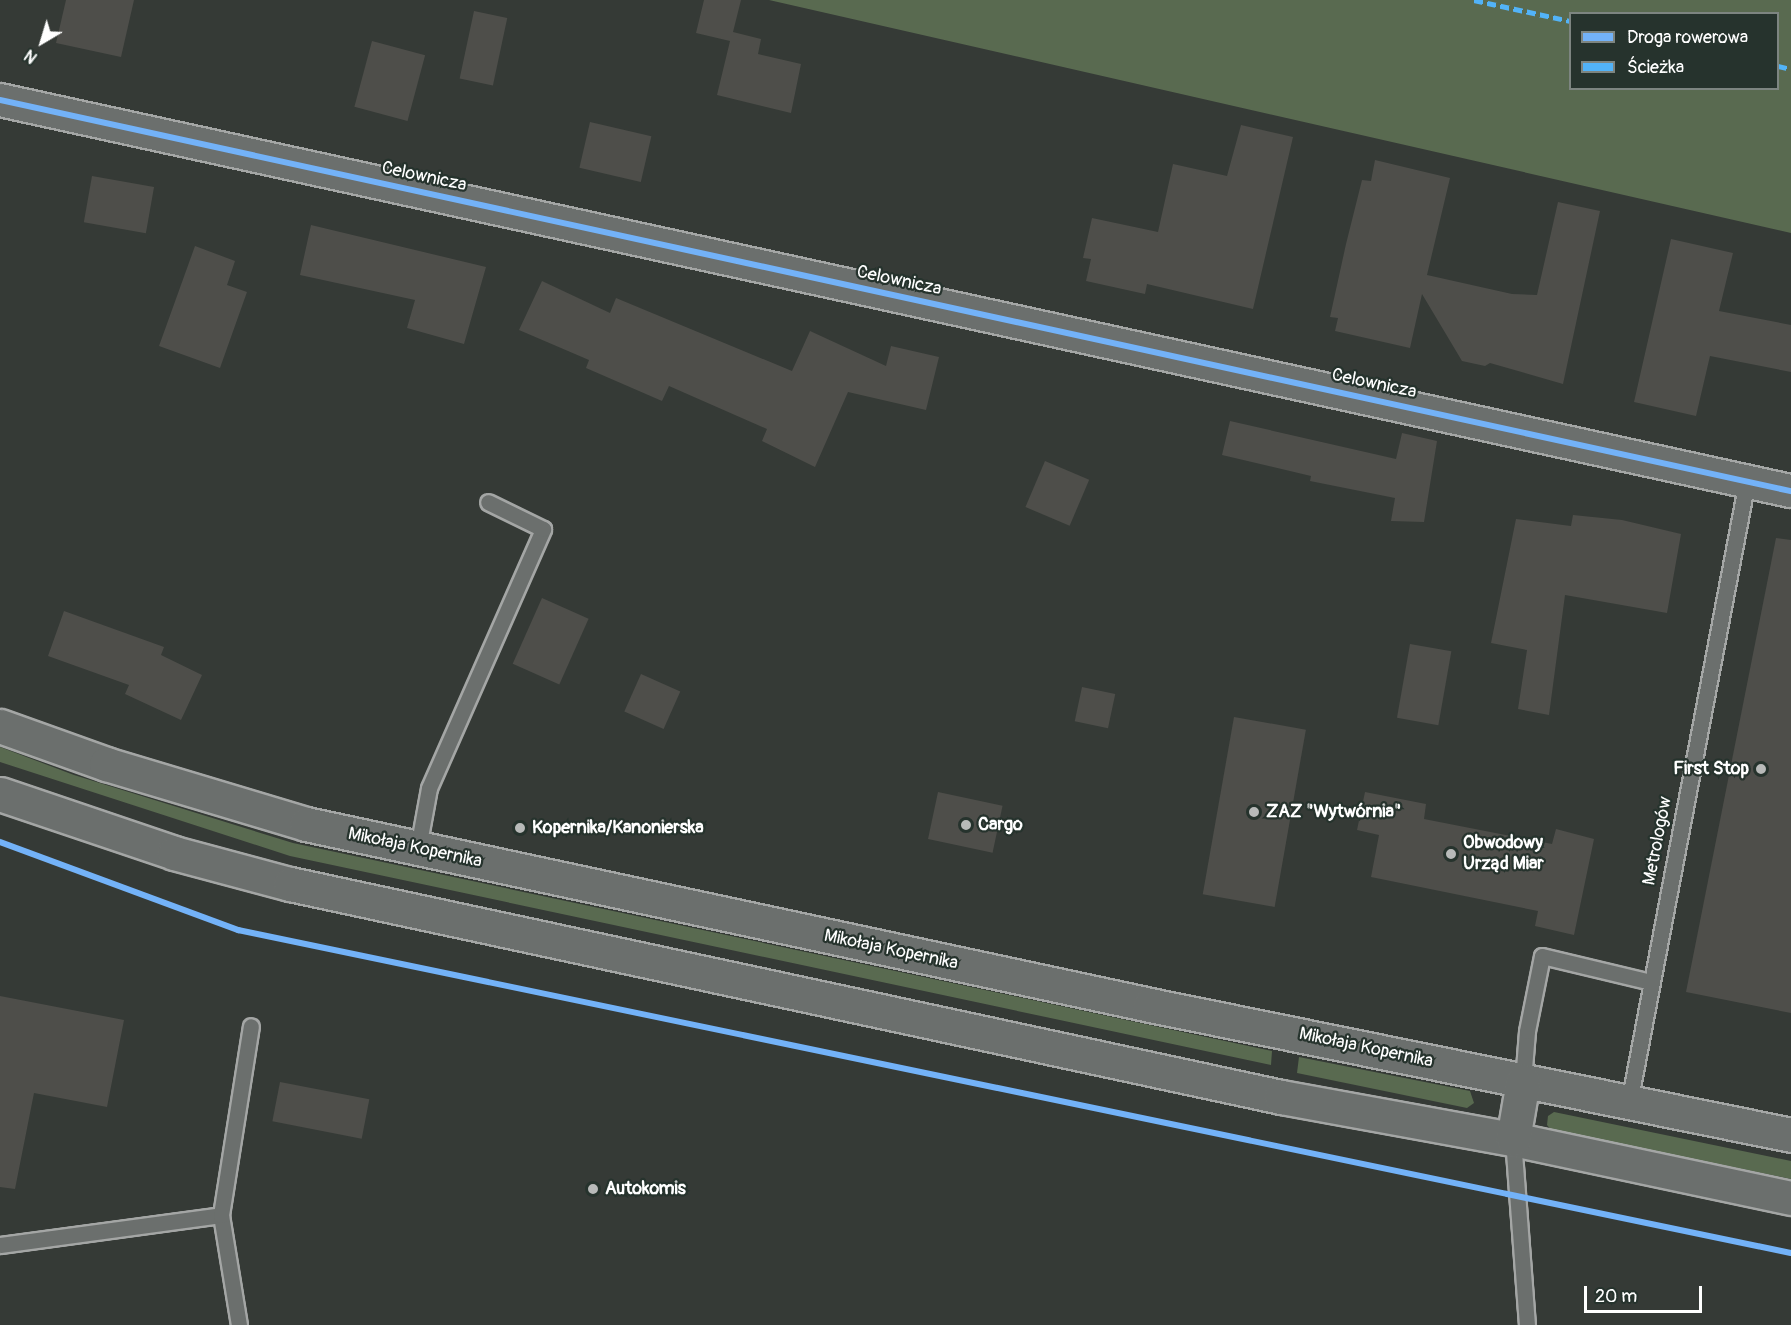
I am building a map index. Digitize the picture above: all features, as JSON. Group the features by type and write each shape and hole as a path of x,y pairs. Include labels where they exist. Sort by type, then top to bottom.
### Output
{"main road":[{"name":"Mikołaja Kopernika","path":"0,726 106,764 306,824 1523,1081 1791,1135"},
{"path":"0,794 174,853 290,884 1269,1095 1513,1138 1791,1198"},
{"path":"1513,1138 1523,1081"}],"street":[{"name":"Celownicza","path":"0,100 1791,491"}],"lane":[{"name":"Metrologów","path":"1629,1103 1747,481"},
{"path":"418,848 429,788 543,529 488,502"},
{"path":"1523,1081 1527,1031 1542,956 1651,982"},
{"path":"239,1325 221,1215 251,1026"},
{"path":"1513,1138 1527,1325"},
{"path":"0,1245 221,1215"}],"green space":[{"path":"769,0 1791,0 1791,233"},
{"path":"0,747 74,775 293,843 1272,1051 1271,1065 290,856 0,762"},
{"path":"1299,1057 1470,1091 1474,1103 1467,1108 1297,1073"},
{"path":"1554,1112 1791,1161 1791,1179 1551,1130 1547,1125 1548,1116"}],"building":[{"path":"66,0 134,0 121,57 56,43"},
{"path":"704,0 741,0 733,32 761,39 758,54 801,64 791,113 717,95 730,41 696,33"},
{"path":"474,11 507,18 493,86 460,78"},
{"path":"372,41 425,55 408,121 354,107"},
{"path":"590,122 651,136 641,182 579,168"},
{"path":"1241,125 1293,137 1253,309 1147,284 1145,294 1086,281 1091,259 1083,258 1092,218 1158,232 1173,164 1227,176"},
{"path":"1375,160 1450,178 1427,275 1512,294 1537,295 1558,202 1600,211 1563,384 1490,363 1485,366 1462,361 1422,294 1410,348 1335,331 1338,318 1330,317 1346,244 1362,180 1371,181"},
{"path":"92,176 154,187 146,233 84,222"},
{"path":"311,225 486,267 464,344 407,328 415,300 300,275"},
{"path":"1671,239 1733,253 1719,311 1791,325 1791,372 1710,356 1696,416 1634,402"},
{"path":"195,246 235,261 227,285 247,292 220,368 159,346"},
{"path":"542,281 610,313 616,298 792,371 810,331 886,366 891,346 939,357 926,410 848,392 815,467 762,441 767,429 669,386 662,401 586,368 589,360 519,330"},
{"path":"1230,421 1396,459 1402,433 1437,441 1424,522 1391,521 1395,498 1310,481 1311,476 1222,455"},
{"path":"1045,461 1089,480 1070,526 1025,507"},
{"path":"1573,515 1622,520 1681,534 1667,613 1565,595 1549,715 1518,709 1527,650 1491,643 1516,519 1571,526"},
{"name":"First Stop","path":"1776,538 1791,540 1791,1013 1686,992"},
{"path":"542,598 589,619 559,685 513,664"},
{"path":"64,611 164,647 161,655 202,675 181,720 125,694 129,685 48,656"},
{"path":"1410,644 1451,651 1438,725 1397,718"},
{"path":"641,674 680,691 664,729 624,711"},
{"path":"1082,687 1115,694 1108,728 1075,721"},
{"name":"ZAZ \"Wytwórnia\"","path":"1234,717 1306,730 1275,907 1203,894"},
{"name":"Cargo","path":"938,792 1003,806 993,853 928,839"},
{"name":"Obwodowy Urząd Miar","path":"1365,792 1426,804 1424,819 1552,844 1556,829 1594,839 1574,935 1535,926 1538,911 1371,877 1379,835 1357,830"},
{"path":"0,996 124,1020 107,1107 34,1093 15,1189 0,1187"},
{"path":"280,1082 369,1099 362,1139 272,1121"}],"marked path":[{"path":"1474,0 1569,21"},
{"path":"1779,66 1791,69"}],"cycle path":[{"path":"0,100 1791,491"},
{"path":"0,842 238,930 1791,1253"}],"place":[{"name":"First Stop","path":"1761,769"},
{"name":"ZAZ \"Wytwórnia\"","path":"1254,812"},
{"name":"Cargo","path":"966,825"},
{"name":"Kopernika/Kanonierska","path":"520,828"},
{"name":"Obwodowy Urząd Miar","path":"1451,854"},
{"name":"Autokomis","path":"593,1189"}]}
